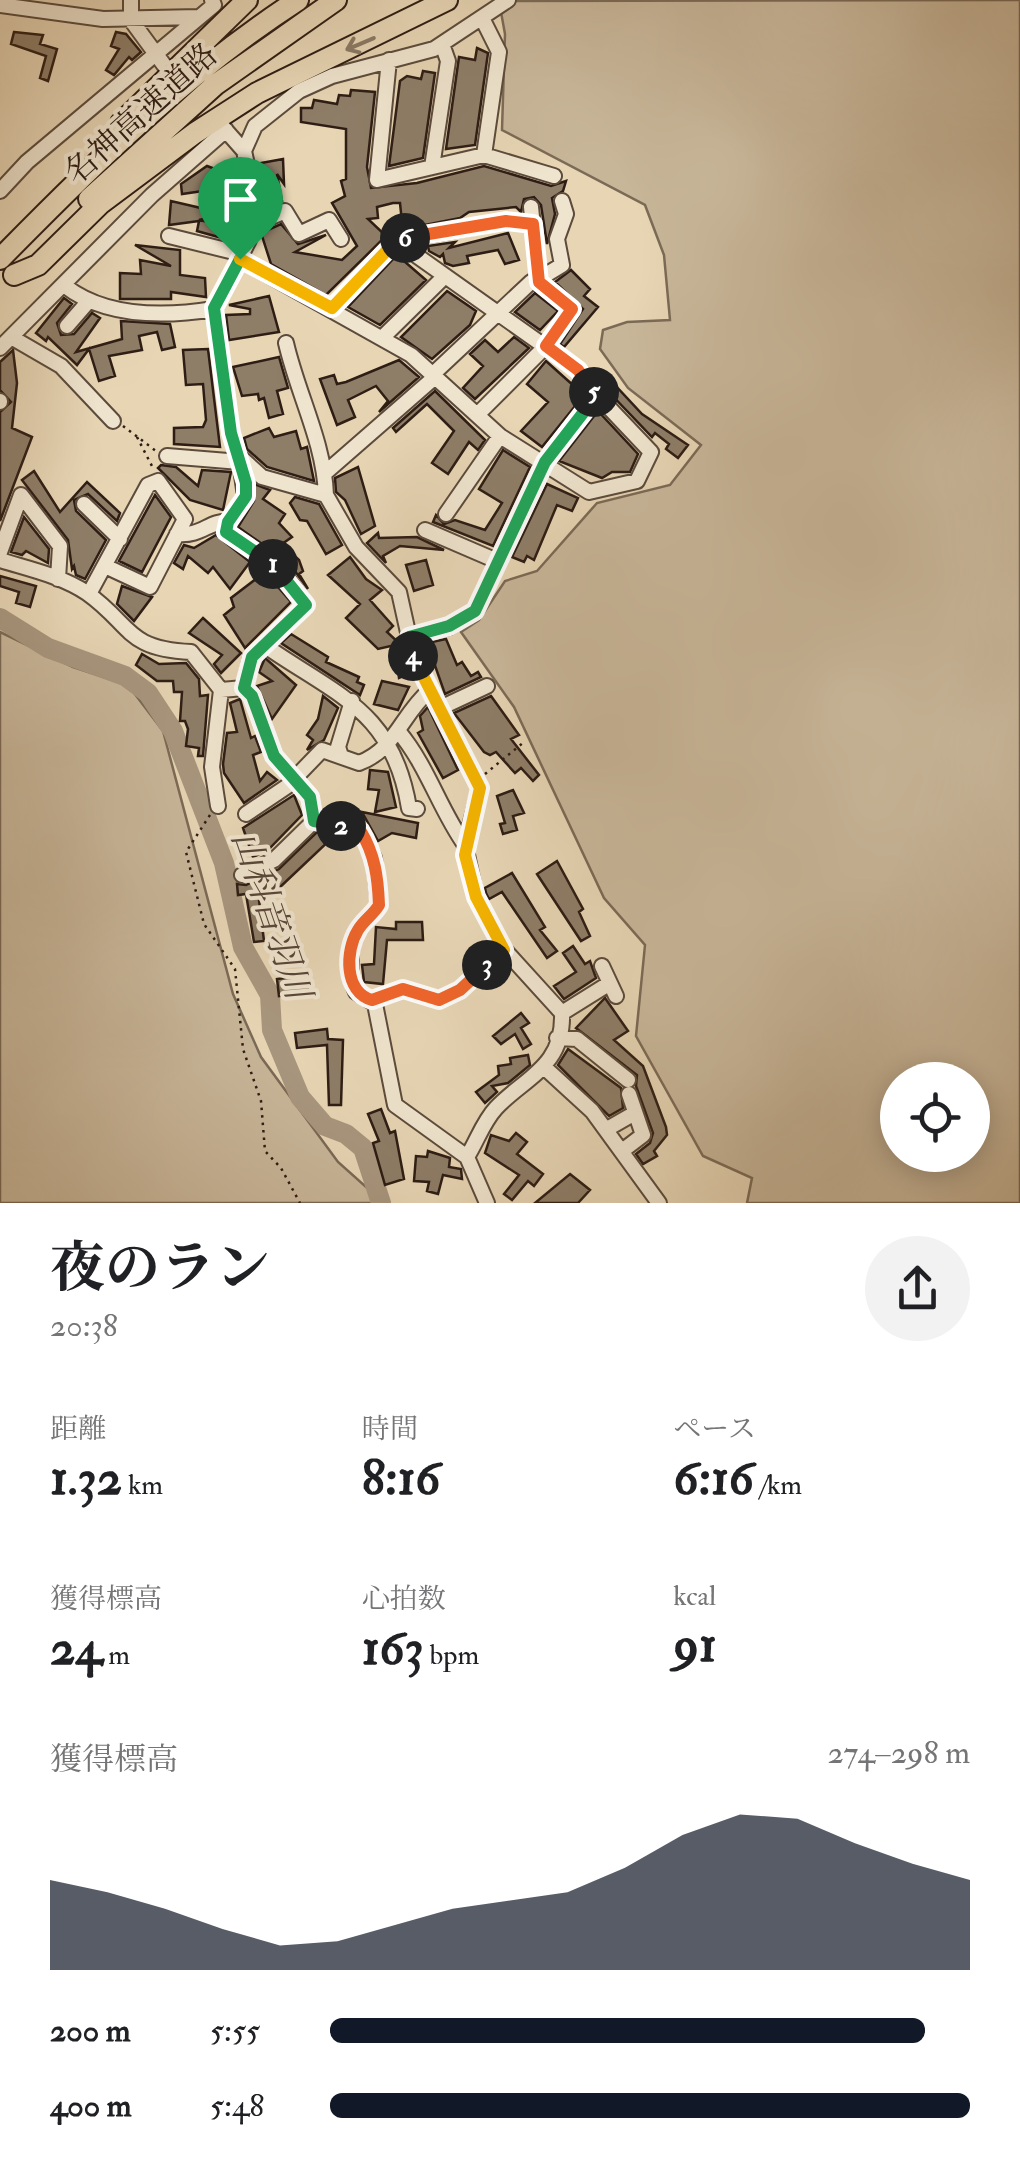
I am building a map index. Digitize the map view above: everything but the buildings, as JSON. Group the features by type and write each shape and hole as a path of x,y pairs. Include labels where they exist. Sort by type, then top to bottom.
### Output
{"highway":[{"path":"0,244 246,0"},
{"name":"名神高速道路","path":"4,275 154,110 232,45 298,0"},
{"name":"名神高速道路","path":"4,275 168,124 244,61 336,0"},
{"path":"4,275 38,265 100,204 195,133 258,93 447,0"}],"street":[{"path":"131,0 131,20 160,60"},
{"path":"0,190 27,162 160,60 214,5 212,0"},
{"path":"244,150 255,126 299,91 332,76 442,44 484,20 508,0"},
{"path":"0,5 131,20 199,17"},
{"path":"484,20 499,52 484,155"},
{"path":"432,167 448,61 442,44"},
{"path":"389,60 377,180 484,155 554,176"},
{"path":"113,420 61,366 6,343 224,128 244,150 256,201 253,225 241,256 214,308 246,496 228,522 226,532 282,570 306,605 246,668 244,688"},
{"path":"324,473 434,376 496,312 531,282 562,265 557,243 566,214 562,201"},
{"path":"477,415 546,346 572,309 539,281 530,206"},
{"path":"253,225 285,212 299,234 329,220 341,238"},
{"path":"332,308 396,241 506,221 533,224"},
{"path":"169,236 241,256 382,338 434,376 500,436 590,492 637,480 652,452 578,370 396,241"},
{"path":"382,338 445,276"},
{"path":"65,286 87,303 148,313 214,308"},
{"path":"67,326 87,303"},
{"path":"286,343 324,473 326,496 356,547 398,592 429,691 476,781 479,802 465,845"},
{"path":"409,637 449,626 475,611 545,462 597,395"},
{"path":"446,514 500,436"},
{"path":"167,456 239,459 262,477 326,496"},
{"path":"89,594 148,485 158,481 184,518 150,587 105,566"},
{"path":"0,552 21,495 60,546 58,579"},
{"path":"84,504 120,539"},
{"path":"177,534 195,536 215,522 228,522"},
{"path":"425,530 497,561"},
{"path":"0,560 89,594 126,632 144,644 192,652 221,690 212,767 218,806"},
{"path":"264,645 352,701 424,762 444,815 465,845 476,897 504,950 562,1014"},
{"path":"438,709 487,686"},
{"path":"221,690 244,688 252,696 274,756 310,797 314,821"},
{"path":"246,814 297,778 322,750 360,763 394,737 411,706 429,691"},
{"path":"341,756 338,747 352,701"},
{"path":"394,737 409,808 417,809"},
{"path":"242,875 274,860 314,821"},
{"path":"314,821 360,830 374,858 379,905 356,933 350,979 356,992 372,1000 403,989 439,1000 460,990 504,950"},
{"path":"562,1014 613,989 602,966"},
{"path":"372,1000 395,1105 467,1157 487,1203"},
{"path":"467,1157 493,1112 538,1077 557,1038 562,1014"},
{"path":"557,1038 577,1039 628,1087 643,1135 622,1150"},
{"path":"544,1067 607,1129 659,1203"},
{"path":"607,1129 636,1113"}],"path":[{"path":"113,420 167,456"},
{"path":"136,436 158,481"},
{"path":"476,781 524,742"},
{"path":"218,806 186,852 204,924 234,969 242,1049 261,1100 265,1151 300,1203"}],"shaded area":[{"path":"1020,0 1020,1203 747,1203 752,1178 703,1156 636,1036 645,945 604,898 514,707 461,632 479,620 505,581 537,571 597,503 670,485 701,445 628,388 600,349 603,330 627,322 670,320 664,255 645,205 502,130 505,34 499,1"},
{"path":"0,632 73,667 128,685 163,731 233,994 261,1057 338,1162 384,1203 0,1203"}],"waterway":[{"name":"山科音羽川","path":"0,618 48,648 125,676 148,693 173,731 224,863 243,947 270,995 272,1030 300,1097 325,1126 346,1134 363,1148 381,1203"}],"route":[{"path":"506,221 533,224 539,282 572,309 546,346 578,370 597,395 545,462 475,611 449,626 409,637 412,655 480,788 465,855 476,897 504,950 460,990 439,1000 403,989 372,1000 356,992 350,979 351,949 361,925 379,905 370,846 360,830 314,821 310,797 296,777 280,766 252,696 244,688 246,668 252,657 306,605 282,570 226,532 228,522 246,496 246,483 231,433 214,308 240,259 332,308 396,241 506,221"}]}
